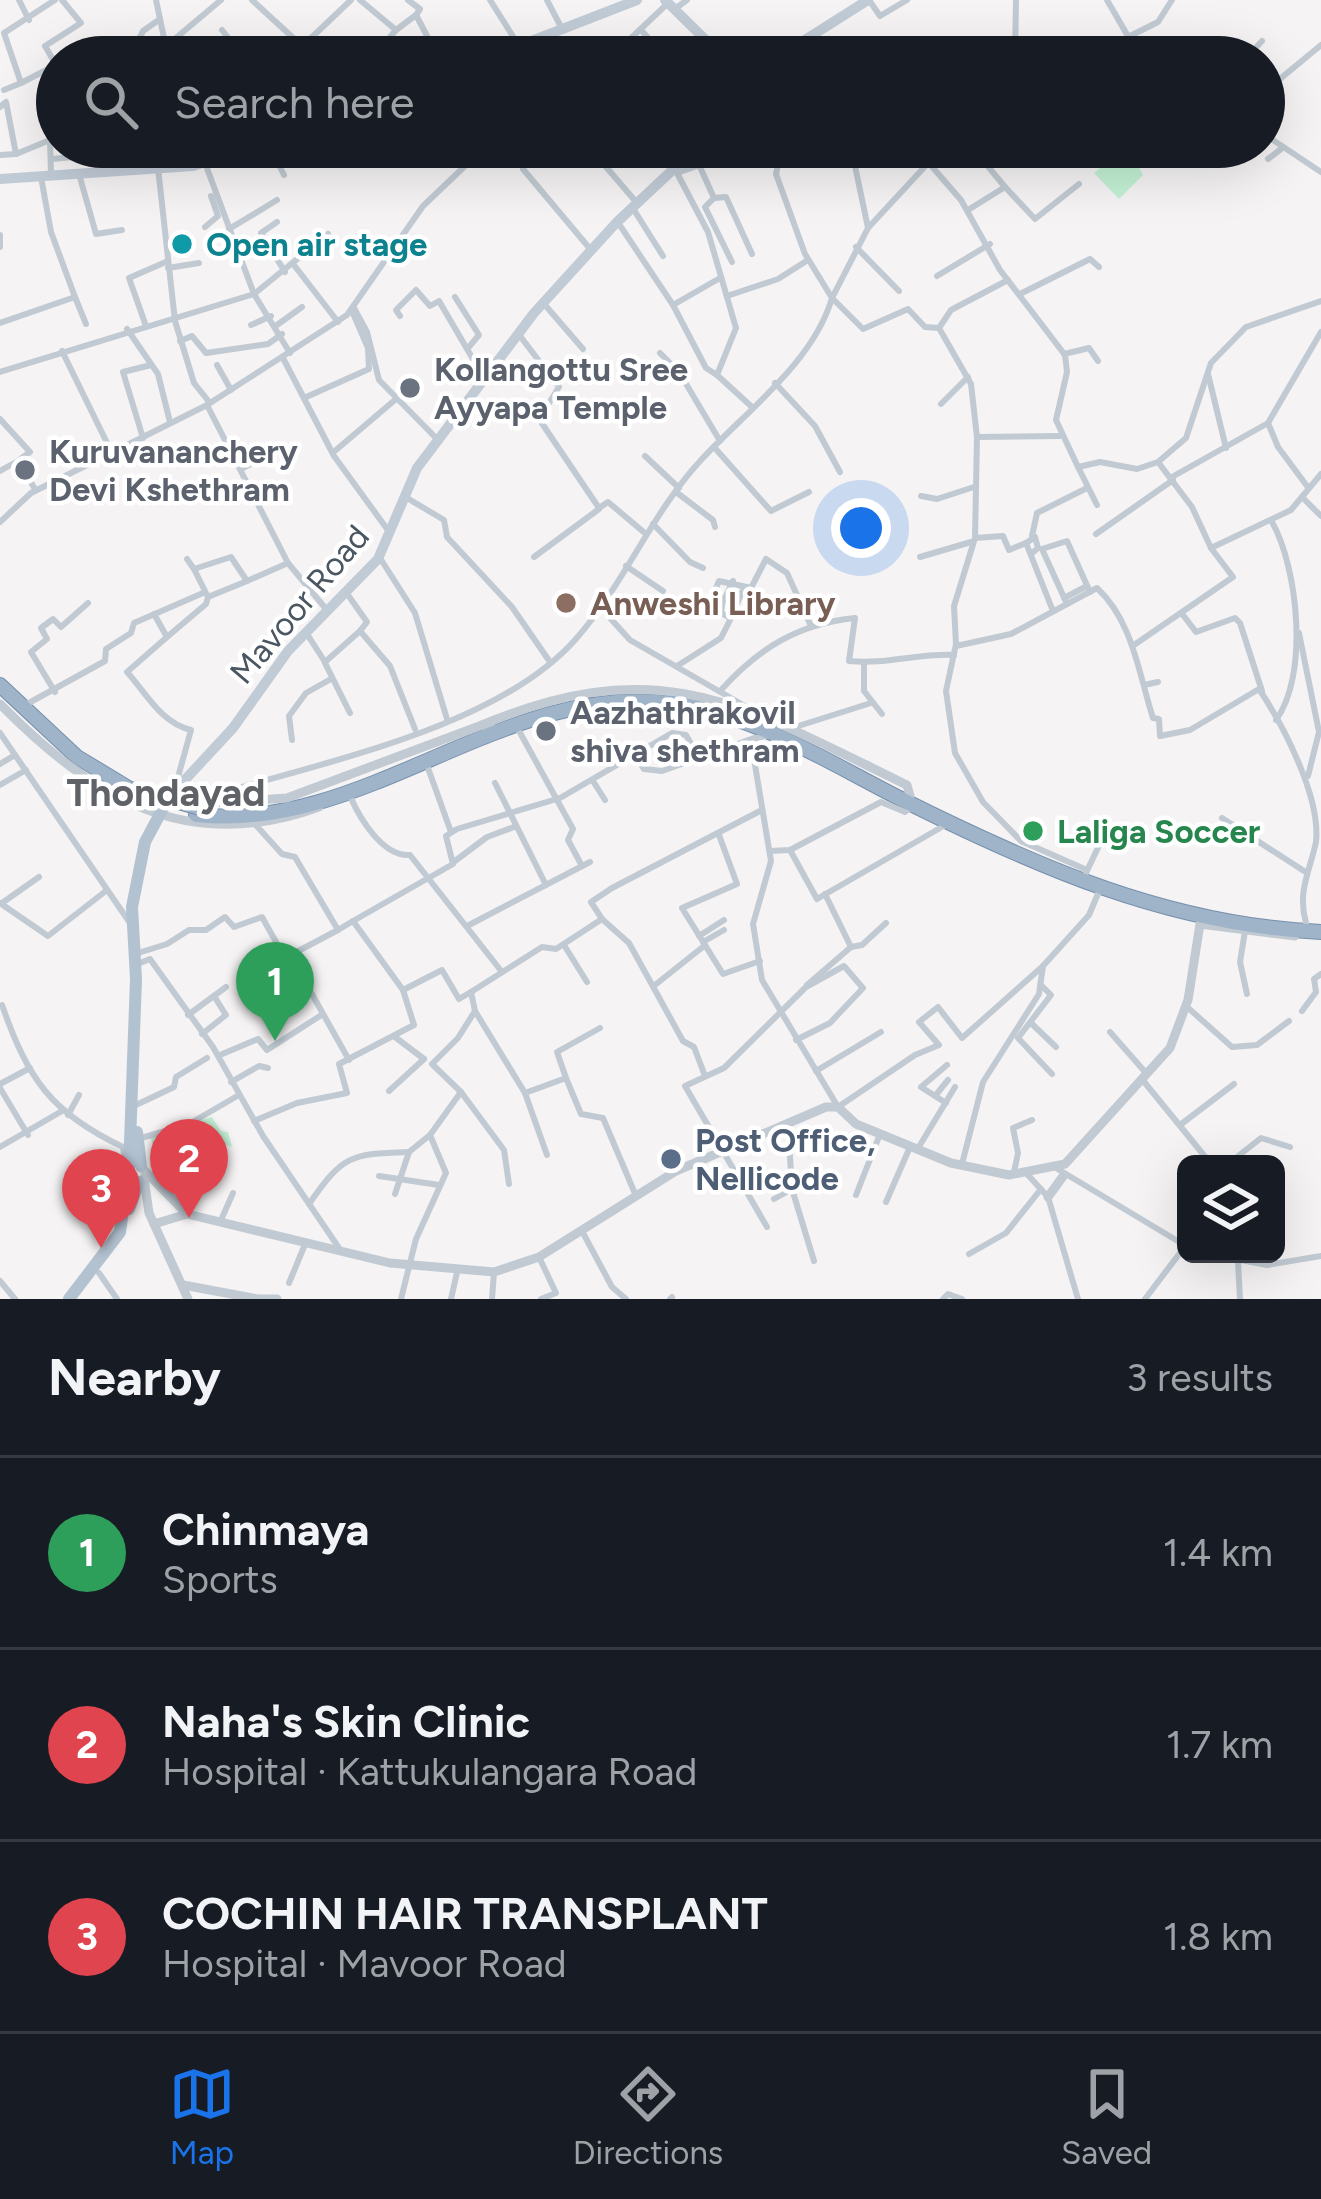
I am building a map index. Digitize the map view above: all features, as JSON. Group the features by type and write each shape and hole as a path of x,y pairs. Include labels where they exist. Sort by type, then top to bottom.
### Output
{"highway":[{"path":"0,681 77,757 128,792"},
{"path":"0,700 66,760 128,792 251,810 300,801 486,726 580,700 634,694 687,699 758,719 912,800 1086,873 1204,910 1317,929"},
{"path":"185,800 246,819 295,811 512,720 574,707 646,701 706,710 789,734 950,822 1100,889 1227,922 1317,929"}],"main road":[{"path":"546,36 637,0"},
{"path":"808,36 866,0"},
{"path":"670,4 702,36"},
{"path":"0,179 158,168"},
{"name":"Mavoor Road","path":"185,800 225,738 327,610 348,595 380,558 413,475 484,378 591,250 680,168"},
{"name":"Mavoor Road","path":"72,1299 117,1238 138,1173 133,924 144,862 161,814 185,800 307,634 380,558 424,463 544,305 635,206"},
{"name":"Mavoor Road","path":"72,1299 99,1273 123,1234 138,1173 139,958 133,924"}],"street":[{"path":"19,0 29,20"},
{"path":"22,83 2,33 58,0 81,23 61,36"},
{"path":"156,0 163,36"},
{"path":"183,36 221,0"},
{"path":"252,0 291,36"},
{"path":"311,36 351,0"},
{"path":"360,0 396,30"},
{"path":"408,0 429,36"},
{"path":"391,36 430,0"},
{"path":"490,0 513,36"},
{"path":"547,0 563,30"},
{"path":"637,36 670,4 687,0"},
{"path":"866,0 880,16 907,0"},
{"path":"1015,36 1016,0"},
{"path":"1108,0 1127,36"},
{"path":"1132,36 1158,22 1172,0"},
{"path":"141,36 160,19"},
{"path":"222,31 226,36"},
{"path":"642,31 646,36"},
{"path":"1285,75 1321,45"},
{"path":"16,154 2,90 36,75"},
{"path":"0,155 36,146"},
{"path":"1285,151 1321,172"},
{"path":"49,168 51,232 86,324"},
{"path":"158,168 175,321 194,383 288,563 327,610"},
{"path":"204,168 218,216 254,295 282,334 304,398 336,450"},
{"path":"204,168 226,232"},
{"path":"280,168 284,175"},
{"path":"0,522 36,491 208,404 338,322 353,309 423,206 463,168"},
{"path":"605,168 635,206 663,256"},
{"path":"675,168 707,232 736,328 717,375"},
{"path":"676,172 695,168"},
{"path":"700,168 714,198"},
{"path":"777,168 808,260 832,298 862,329 901,308 925,327 938,328"},
{"path":"854,168 868,227"},
{"path":"185,800 258,782 447,719 500,698 550,662 600,607 677,490 816,334 868,227 924,168"},
{"path":"933,168 968,210 1008,280 1064,354 1067,372 1056,420 1097,506"},
{"path":"989,168 1035,219 1079,184"},
{"path":"523,169 591,250"},
{"path":"80,174 96,234 122,230"},
{"path":"968,210 1005,187"},
{"path":"732,262 704,207 714,198 726,197 752,254"},
{"path":"226,232 277,200"},
{"path":"206,227 218,216"},
{"path":"277,222 261,233 285,272"},
{"path":"619,224 673,305 706,368 752,407"},
{"path":"0,372 127,329 175,321 201,306 254,295 328,234"},
{"path":"0,235 0,247"},
{"path":"937,276 990,244"},
{"path":"856,247 899,291"},
{"path":"1019,295 1090,259 1100,267"},
{"path":"730,295 778,278 808,260"},
{"path":"146,326 129,278 168,265 199,263"},
{"path":"295,265 338,322"},
{"path":"673,305 721,278"},
{"path":"938,328 951,310 1008,280"},
{"path":"400,316 396,310 416,290 430,306 439,302 484,378"},
{"path":"0,323 75,297"},
{"path":"455,297 479,335 468,348"},
{"path":"1078,467 1100,462 1137,469 1158,463 1186,439 1207,370 1246,327 1321,301"},
{"path":"544,305 583,349"},
{"path":"277,325 302,307"},
{"path":"304,398 369,369 368,348 353,309"},
{"path":"353,309 376,359 372,368 437,440"},
{"path":"251,325 271,316"},
{"path":"938,328 968,376 977,436 973,540 967,575 954,606 954,655 946,698 955,752 967,779 1021,841 1086,873 1104,835"},
{"path":"127,329 152,365 171,423"},
{"path":"1096,534 1173,479 1268,423 1321,332"},
{"path":"180,341 192,336 206,353 268,344 282,334"},
{"path":"520,336 559,387 538,419 599,508"},
{"path":"1064,354 1089,348 1098,361"},
{"path":"62,350 112,454"},
{"path":"660,353 679,372 717,444 771,511 809,492"},
{"path":"217,364 230,390"},
{"path":"142,438 123,372 152,365"},
{"path":"1207,370 1226,448"},
{"path":"941,404 968,376"},
{"path":"776,382 815,426 840,472"},
{"path":"392,536 334,456 396,399"},
{"path":"0,418 30,452 0,471"},
{"path":"1268,423 1278,447 1307,487"},
{"path":"977,436 1060,436"},
{"path":"645,456 715,527"},
{"path":"241,469 258,460"},
{"path":"18,461 36,491"},
{"path":"1132,646 1233,577 1211,548 1173,479 1158,463"},
{"path":"1211,548 1272,521 1304,499 1307,487 1321,475"},
{"path":"921,496 937,499 974,487"},
{"path":"1053,612 1029,540 1037,512 1087,488"},
{"path":"407,498 444,520 447,538 512,607 550,662"},
{"path":"1304,499 1321,516"},
{"path":"534,557 608,502 646,534"},
{"path":"969,1254 1006,1233 1170,1048 1186,1006 1200,924 1245,932 1317,929 1304,872 1317,838 1308,776 1318,732 1288,551 1272,521"},
{"path":"653,524 690,562 703,568"},
{"path":"920,557 973,540 1003,536 1009,550 1029,540"},
{"path":"1066,601 1042,549 1066,542 1089,589"},
{"path":"194,569 231,557 248,580"},
{"path":"380,558 415,613 447,719"},
{"path":"185,800 191,730 175,726 160,713 127,672 206,604 187,559"},
{"path":"677,666 721,638 742,592 751,588 766,559 788,573 811,626"},
{"path":"27,704 105,661 106,650 131,634 134,623 288,563"},
{"path":"626,566 663,591"},
{"path":"722,604 711,600 718,581 751,588"},
{"path":"731,618 721,613 733,581"},
{"path":"953,645 1011,634 1097,588 1108,598 1132,646 1144,685 1142,693 1153,718 1159,719 1160,736 1190,730 1253,690 1263,693"},
{"path":"325,662 367,622 348,595"},
{"path":"55,692 31,652 46,639 41,628 53,619 61,627 88,603"},
{"path":"600,607 630,640 699,683 722,689 789,734"},
{"path":"154,614 167,637"},
{"path":"1183,615 1196,632 1235,618 1240,623 1263,693 1308,776"},
{"path":"722,689 765,647 811,626 855,618 849,661 954,655"},
{"path":"360,632 390,666 416,730"},
{"path":"1276,721 1286,705 1299,633"},
{"path":"307,634 350,713"},
{"path":"864,663 862,681 871,703 882,714"},
{"path":"292,740 289,716 306,693 332,679"},
{"path":"0,681 75,750 109,773 185,800 259,803 314,790 512,720 561,697 628,687 671,689 750,709"},
{"path":"1144,685 1158,682"},
{"path":"469,925 586,864 568,840 572,829 560,798 500,698"},
{"path":"0,700 86,782 161,814 254,823 350,796 512,733 512,720"},
{"path":"634,754 651,772 756,738 789,734 871,703"},
{"path":"0,724 11,715"},
{"path":"454,862 446,841 451,832 560,798 678,732 686,735 698,757"},
{"path":"0,733 133,924"},
{"path":"756,738 760,812 770,851 754,916 762,980 838,1107 880,1134 962,1166 1013,1175 1060,1171 1177,1241"},
{"path":"0,764 15,755"},
{"path":"428,768 451,832"},
{"path":"0,785 26,770"},
{"path":"593,781 604,800"},
{"path":"258,782 259,803"},
{"path":"495,783 546,885"},
{"path":"350,796 372,836 402,857 410,855 502,973"},
{"path":"770,851 790,850 880,802 905,812 912,800"},
{"path":"705,1076 692,1043 680,1037 629,943 591,902 760,812"},
{"path":"1222,818 1304,872"},
{"path":"790,850 817,899 950,822"},
{"path":"254,823 282,854 295,857 336,927"},
{"path":"139,958 188,930 206,930 220,919 229,918 233,927 262,917 285,958 514,826"},
{"path":"718,833 737,884 682,908 724,974 760,961"},
{"path":"39,877 1,903 48,936 107,890"},
{"path":"154,1223 188,1214 408,1264 494,1272 538,1257 636,1196 723,1150 787,1121 838,1107 915,1055 939,1045 919,1022 938,1007 962,1037 1043,966 1089,915 1100,889"},
{"path":"824,894 851,946"},
{"path":"403,991 442,970 459,999 542,947 568,942 602,919"},
{"path":"655,985 724,920"},
{"path":"254,1121 297,1103 347,1093 339,1064 414,1024 403,991 353,921"},
{"path":"767,1227 685,1085 724,1068 851,946 862,945 886,923"},
{"path":"567,928 568,942 587,982"},
{"path":"703,941 724,930"},
{"path":"1245,932 1240,949 1246,994"},
{"path":"290,955 349,1060"},
{"path":"139,958 150,959 219,1056 254,1121 341,1251"},
{"path":"780,1014 806,987 844,966 863,988 830,1023 796,1040"},
{"path":"962,1166 983,1082 1041,986 1043,966"},
{"path":"1302,1011 1316,992 1314,979 1321,974"},
{"path":"1041,986 1051,995 1018,1038 1052,1074"},
{"path":"188,1015 226,987"},
{"path":"471,992 475,1011 525,1093 547,1155"},
{"path":"202,1034 226,1015 214,996"},
{"path":"2,1004 30,1068 65,1113 123,1147 188,1299"},
{"path":"1186,1006 1232,1047 1257,1046 1288,1021"},
{"path":"432,1064 475,1011"},
{"path":"219,1056 257,1039 267,1050 323,1014"},
{"path":"1031,1023 1056,1047"},
{"path":"599,1028 557,1052 581,1114 603,1118 636,1196"},
{"path":"816,1071 881,1032"},
{"path":"1110,1032 1204,1155"},
{"path":"395,1036 461,1092 504,1150 509,1184"},
{"path":"136,1105 174,1087 176,1076 207,1058"},
{"path":"389,1091 424,1059"},
{"path":"946,1103 921,1087 947,1065"},
{"path":"231,1082 259,1066 268,1068"},
{"path":"28,1135 0,1085 30,1068"},
{"path":"525,1093 566,1078"},
{"path":"934,1096 948,1080"},
{"path":"1180,1125 1234,1084"},
{"path":"886,1202 914,1148 955,1088"},
{"path":"395,1194 409,1152 430,1135 461,1092"},
{"path":"0,1147 65,1113 79,1095"},
{"path":"138,1139 189,1124 238,1095"},
{"path":"1013,1175 1018,1153 1013,1128 1032,1120"},
{"path":"787,1121 792,1189 814,1262"},
{"path":"856,1195 880,1134"},
{"path":"401,1299 408,1264 446,1173 430,1135"},
{"path":"1239,1155 1261,1138 1289,1147"},
{"path":"309,1205 338,1163 359,1154 409,1152"},
{"path":"138,1173 188,1214"},
{"path":"1028,1175 1044,1193 1078,1299"},
{"path":"379,1176 439,1185"},
{"path":"165,1191 186,1180 201,1183"},
{"path":"774,1199 792,1189"},
{"path":"221,1220 233,1193"},
{"path":"582,1231 612,1287 626,1299"},
{"path":"289,1282 306,1242"},
{"path":"1285,1259 1321,1256"},
{"path":"538,1257 556,1293 541,1299"},
{"path":"1144,1299 1177,1257"},
{"path":"1238,1263 1240,1299"},
{"path":"452,1299 458,1268"},
{"path":"494,1272 492,1298 502,1299"},
{"path":"99,1273 117,1299"},
{"path":"0,1281 15,1299"},
{"path":"183,1285 278,1299"},
{"path":"943,1299 948,1294 962,1299"}],"green space":[{"path":"1100,168 1140,168 1143,175 1119,199 1094,173"},
{"path":"212,1117 221,1131 228,1132 232,1147 212,1141 162,1172 150,1136"}],"place":[{"name":"Open air stage","path":"182,244"},
{"name":"Kollangottu Sree Ayyapa Temple","path":"410,388"},
{"name":"Kuruvananchery Devi Kshethram","path":"25,470"},
{"name":"Anweshi Library","path":"566,603"},
{"name":"Aazhathrakovil shiva shethram","path":"546,731"},
{"name":"Laliga Soccer","path":"1033,831"},
{"name":"Chinmaya","path":"275,1041"},
{"name":"Post Office, Nellicode","path":"671,1159"},
{"name":"Naha's Skin Clinic","path":"189,1218"},
{"name":"COCHIN HAIR TRANSPLANT","path":"101,1248"}],"district":[{"name":"Thondayad","path":"166,792"}]}
